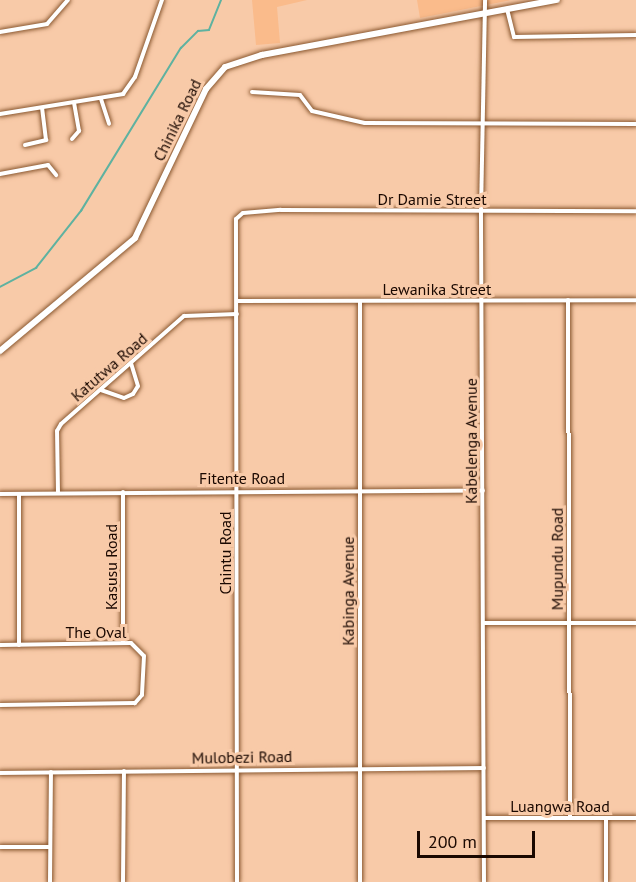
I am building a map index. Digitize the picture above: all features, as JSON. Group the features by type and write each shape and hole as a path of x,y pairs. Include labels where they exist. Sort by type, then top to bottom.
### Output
{"main road":[{"name":"Chinika Road","path":"0,351 135,238 206,89 225,67 262,55 557,0"}],"street":[{"path":"0,32 47,24 68,0"},
{"path":"0,114 123,94 131,85 162,0"},
{"name":"Kabelenga Avenue","path":"484,882 481,212 485,122 485,0"},
{"path":"507,9 513,37 636,35"},
{"path":"252,92 300,95 312,111 365,123 636,124"},
{"path":"100,99 109,124"},
{"path":"72,139 79,132 74,103"},
{"path":"25,145 46,140 42,108"},
{"path":"0,174 48,165 56,175"},
{"name":"Dr Damie Street","path":"235,224 243,213 281,210 636,211"},
{"name":"Chintu Road","path":"235,224 238,301 237,882"},
{"name":"Mupundu Road","path":"568,300 570,818"},
{"name":"Lewanika Street","path":"238,301 636,300"},
{"name":"Kabinga Avenue","path":"360,301 360,882"},
{"name":"Katutwa Road","path":"58,493 59,427 184,316 237,314"},
{"path":"101,390 124,398 133,394 138,383 131,363"},
{"name":"Fitente Road","path":"0,494 237,490 483,491"},
{"name":"Kasusu Road","path":"123,492 123,643"},
{"path":"19,494 19,645"},
{"path":"484,623 636,623"},
{"name":"The Oval","path":"0,645 123,643 137,645 144,656 142,695 135,703 0,705"},
{"name":"Mulobezi Road","path":"0,773 238,768 484,768"},
{"path":"123,882 124,771"},
{"path":"50,882 51,772"},
{"name":"Luangwa Road","path":"484,818 636,818"},
{"path":"606,818 606,882"},
{"path":"0,847 50,847"}],"shaded area":[{"path":"252,0 307,0 277,7 280,43 256,45"},
{"path":"417,0 511,0 420,18"}],"waterway":[{"path":"0,287 36,268 81,211 181,48 198,31 209,30 221,0"}]}
